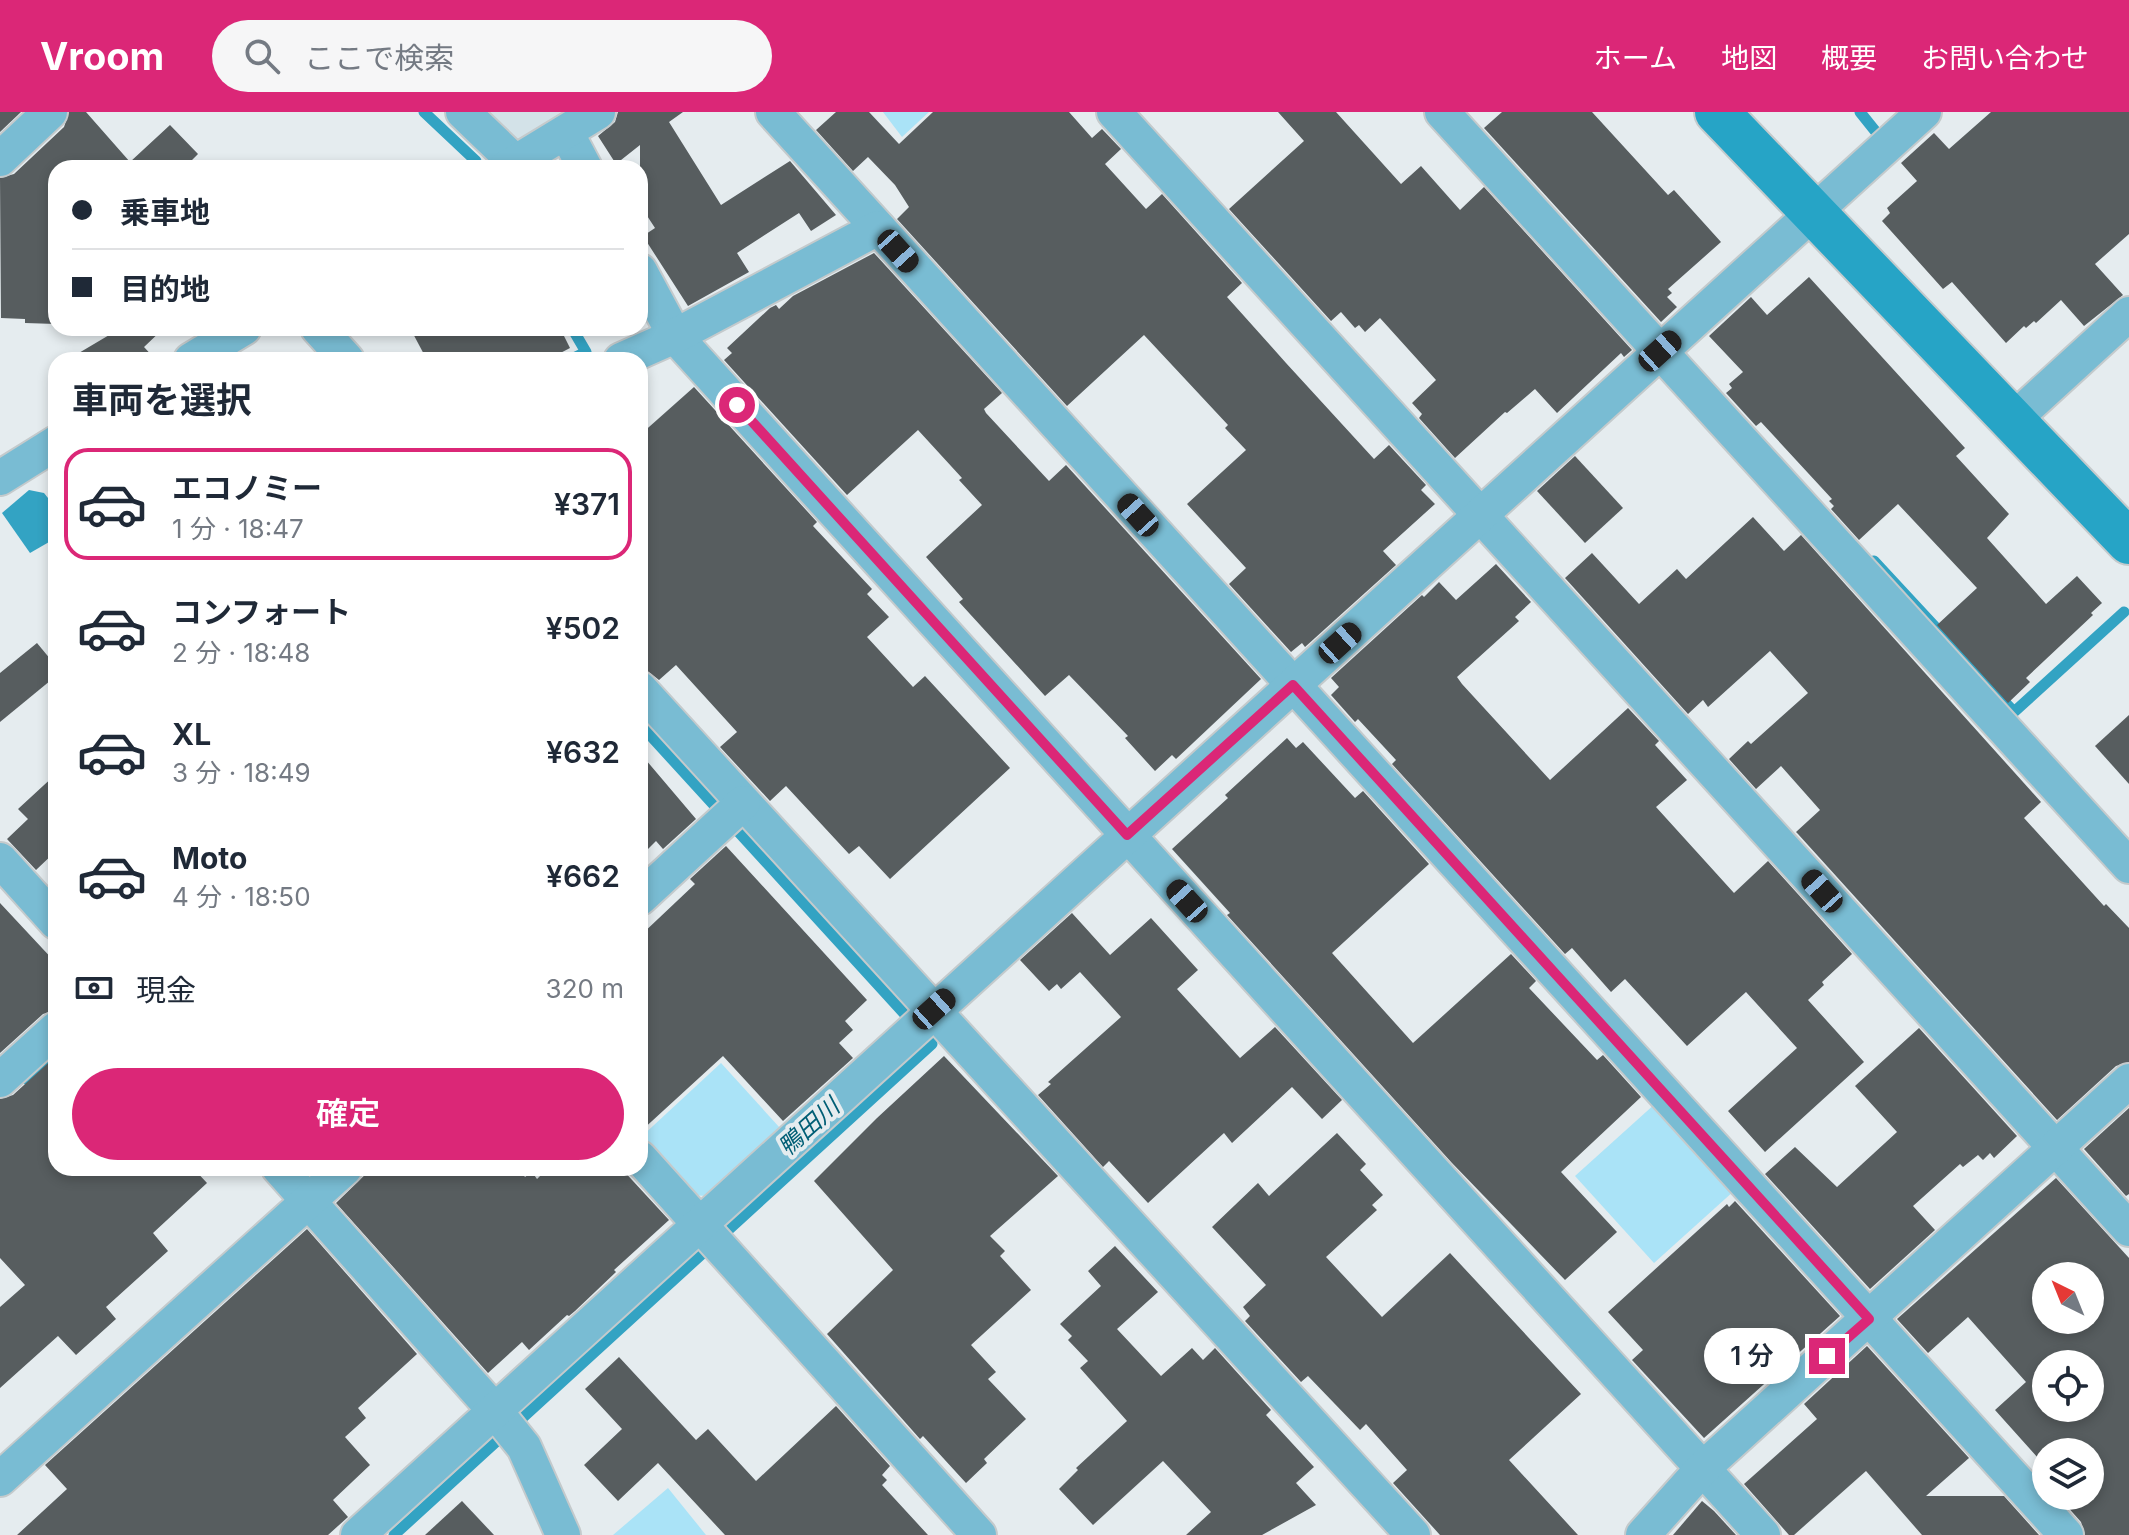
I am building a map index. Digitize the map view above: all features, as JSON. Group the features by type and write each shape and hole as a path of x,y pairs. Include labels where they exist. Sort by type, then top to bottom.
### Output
{"street":[{"path":"0,159 50,112"},
{"path":"463,112 506,160"},
{"path":"518,160 598,112"},
{"path":"773,112 2066,1535"},
{"path":"1442,112 2129,866"},
{"path":"1717,112 2129,542"},
{"path":"358,1535 509,1428 713,1240 920,1022 1924,112"},
{"path":"1131,118 1480,515 2129,1229"},
{"path":"566,132 581,160"},
{"path":"639,352 878,228"},
{"path":"648,286 675,336 1763,1535"},
{"path":"2013,420 2129,314"},
{"path":"204,352 231,336"},
{"path":"325,336 340,352"},
{"path":"4,464 48,456"},
{"path":"648,700 730,815 920,1022 1413,1535"},
{"path":"648,891 730,815"},
{"path":"0,860 48,913"},
{"path":"0,1080 48,1036"},
{"path":"1643,1535 1702,1469 2129,1081"},
{"path":"648,1167 979,1535"},
{"path":"286,1176 509,1428 563,1535"},
{"path":"0,1479 336,1176"}],"shaded area":[{"path":"486,112 572,112 515,143"},
{"path":"883,112 929,112 902,137"},
{"path":"29,490 44,493 48,498 48,543 30,553 2,513"},
{"path":"721,1063 780,1128 706,1196 692,1195 648,1147 648,1131"},
{"path":"1656,1103 1735,1190 1654,1263 1575,1176"},
{"path":"668,1488 706,1535 613,1535"}],"building":[{"path":"0,112 21,112 0,132"},
{"path":"69,112 86,112 128,160 48,160 48,324 1,318 0,178 14,174 64,127"},
{"path":"618,112 683,112 669,122 721,205 790,161 836,215 811,231 799,213 737,253 749,272 688,306 648,244 648,233 655,228 648,217 648,160 640,160 640,145 621,160 613,160 598,136 615,122"},
{"path":"836,112 869,112 899,144 933,112 1069,112 1092,138 1102,129 1121,149 1105,164 1146,209 1162,194 1242,283 1227,297 1286,363 1374,459 1389,445 1426,485 1421,490 1435,504 1383,551 1396,565 1305,647 1302,643 1291,652 1229,584 1246,568 1187,504 1246,450 1225,428 1228,425 1144,335 1067,406 897,219 909,207 895,185 868,157 853,171 816,130"},
{"path":"1278,112 1336,112 1401,184 1421,166 1460,210 1484,187 1632,350 1624,357 1621,353 1557,413 1535,389 1455,458 1419,418 1422,414 1412,403 1436,380 1380,318 1365,332 1359,325 1355,328 1341,312 1331,321 1229,209 1304,141"},
{"path":"1502,112 1592,112 1668,195 1674,190 1721,242 1668,289 1672,293 1667,297 1677,307 1661,322 1484,128"},
{"path":"1991,112 2129,112 2129,234 2095,264 2123,295 2084,326 2061,300 2036,323 2034,321 2026,328 2024,326 2006,343 1952,282 1943,289 1882,221 1890,213 1887,208 1917,181 1901,163 1934,133 1949,149"},
{"path":"170,125 198,154 192,160 132,160"},
{"path":"874,253 1002,393 984,409 986,413 1049,481 1066,465 1261,679 1176,759 1172,755 1155,771 1125,738 1128,736 1069,675 1045,696 959,602 963,599 926,557 982,505 918,430 847,495 724,360 732,353 727,348 770,308 776,305 779,309 793,296"},
{"path":"1809,277 1965,448 1956,456 2009,514 1987,538 2046,604 2077,576 2102,603 2026,678 2030,682 2008,703 1937,625 1977,588 1898,504 1859,540 1831,509 1834,506 1829,501 1832,499 1761,422 1756,426 1726,393 1732,388 1729,384 1743,372 1709,336 1751,297 1767,315"},
{"path":"108,336 156,336 144,347 149,352 80,352"},
{"path":"414,336 564,336 570,348 562,352 423,352"},
{"path":"694,387 817,522 813,526 872,589 867,594 889,617 867,637 913,687 925,676 1010,768 890,879 859,846 849,854 786,786 770,801 720,747 737,732 676,665 659,680 648,671 648,428"},
{"path":"1575,456 1623,508 1585,543 1537,491"},
{"path":"1753,517 1784,551 1801,535 2041,802 2024,818 2104,906 2106,904 2129,928 2129,1062 2116,1066 2057,1120 1796,832 1820,810 1781,766 1756,789 1729,759 1748,741 1751,744 1808,693 1770,651 1708,707 1703,700 1688,714 1565,578 1592,553 1639,604 1677,569 1686,579"},
{"path":"1496,564 1531,602 1515,617 1519,621 1457,677 1462,684 1550,780 1628,708 1659,741 1655,745 1687,780 1656,807 1734,893 1768,861 1852,954 1808,1000 1864,1062 1765,1152 1728,1111 1797,1048 1746,992 1687,1046 1625,979 1611,992 1572,948 1565,954 1392,764 1396,760 1331,695 1339,687 1331,678 1422,595 1424,597 1439,582 1456,600"},
{"path":"37,643 48,656 48,683 0,722 0,673"},
{"path":"2129,715 2129,784 2095,746"},
{"path":"1287,738 1296,748 1303,742 1355,798 1363,791 1429,864 1332,953 1413,1043 1511,954 1536,981 1529,988 1597,1060 1603,1055 1641,1097 1561,1172 1617,1232 1565,1280 1452,1163 1227,915 1230,913 1172,849"},
{"path":"648,762 696,819 663,849 656,841 648,849"},
{"path":"48,781 48,859 36,870 7,839 28,819 18,809"},
{"path":"726,846 867,1000 845,1021 853,1030 839,1043 853,1058 783,1121 723,1056 648,1125 648,928 695,884 690,879"},
{"path":"0,903 48,954 48,1012 0,1053"},
{"path":"1072,913 1110,955 1151,918 1198,970 1177,989 1240,1058 1275,1027 1342,1100 1322,1119 1292,1087 1232,1143 1224,1133 1148,1203 1109,1161 1103,1167 1038,1095 1051,1084 1048,1082 1121,1017 1080,972 1061,989 1057,984 1049,991 1020,960"},
{"path":"1919,1028 2017,1136 1994,1158 1990,1153 1983,1160 1978,1155 1963,1167 1960,1164 1913,1206 1935,1230 1870,1289 1765,1174 1795,1147 1837,1187 1897,1132 1855,1086"},
{"path":"944,1056 1058,1176 990,1236 1005,1251 1000,1256 1031,1290 971,1345 996,1372 988,1379 1026,1419 984,1459 987,1463 966,1483 923,1436 920,1439 827,1334 893,1270 814,1181"},
{"path":"48,1063 48,1176 200,1176 207,1183 153,1233 168,1251 106,1307 116,1319 76,1355 58,1336 0,1388 0,1307 25,1285 0,1258 0,1099 13,1095"},
{"path":"2129,1108 2129,1194 2126,1196 2084,1149"},
{"path":"1337,1133 1366,1164 1360,1170 1383,1195 1372,1205 1377,1210 1326,1257 1382,1317 1450,1253 1581,1394 1509,1460 1578,1535 1440,1535 1393,1483 1407,1470 1366,1424 1360,1430 1308,1376 1301,1382 1245,1321 1250,1316 1243,1307 1266,1285 1212,1227 1258,1183 1269,1196"},
{"path":"364,1176 535,1176 537,1179 540,1176 628,1176 669,1220 575,1311 529,1350 522,1342 488,1373 336,1203"},
{"path":"2056,1178 2129,1258 2129,1535 2085,1535 2081,1522 2070,1510 2104,1510 2104,1438 2032,1438 2032,1451 1995,1410 2026,1382 1968,1317 1928,1353 1897,1319"},
{"path":"1735,1201 1840,1316 1704,1438 1632,1360 1643,1350 1608,1312 1727,1204 1729,1207"},
{"path":"307,1229 417,1354 358,1408 366,1418 345,1437 370,1465 333,1500 348,1517 328,1535 17,1535 67,1489 45,1465"},
{"path":"1115,1246 1158,1292 1117,1329 1161,1376 1192,1348 1203,1360 1215,1348 1271,1410 1266,1415 1314,1467 1296,1483 1316,1505 1262,1535 1186,1535 1211,1512 1163,1461 1093,1525 1059,1489 1078,1470 1076,1468 1127,1421 1080,1368 1088,1361 1068,1340 1072,1336 1060,1324 1101,1286 1088,1271"},
{"path":"1867,1346 1969,1458 1926,1496 2004,1496 2039,1535 1922,1535 1866,1471 1794,1535 1789,1535 1744,1484 1817,1419 1804,1404"},
{"path":"619,1357 696,1440 708,1429 756,1481 836,1406 890,1466 882,1475 887,1480 882,1485 928,1535 725,1535 658,1463 618,1501 584,1465 622,1429 585,1389"},
{"path":"462,1501 494,1535 425,1535"},
{"path":"1702,1501 1714,1511 1736,1535 1673,1535"}],"waterway":[{"path":"424,112 475,160"},
{"path":"1860,112 1876,132"},
{"path":"577,336 586,352"},
{"path":"1874,561 2014,712 2124,612"},
{"name":"鴨田川","path":"394,1535 932,1044 648,733"},
{"path":"26,1079 48,1059"}],"route":[{"path":"737,405 1127,835 1293,685 1869,1319 1827,1356"}]}
